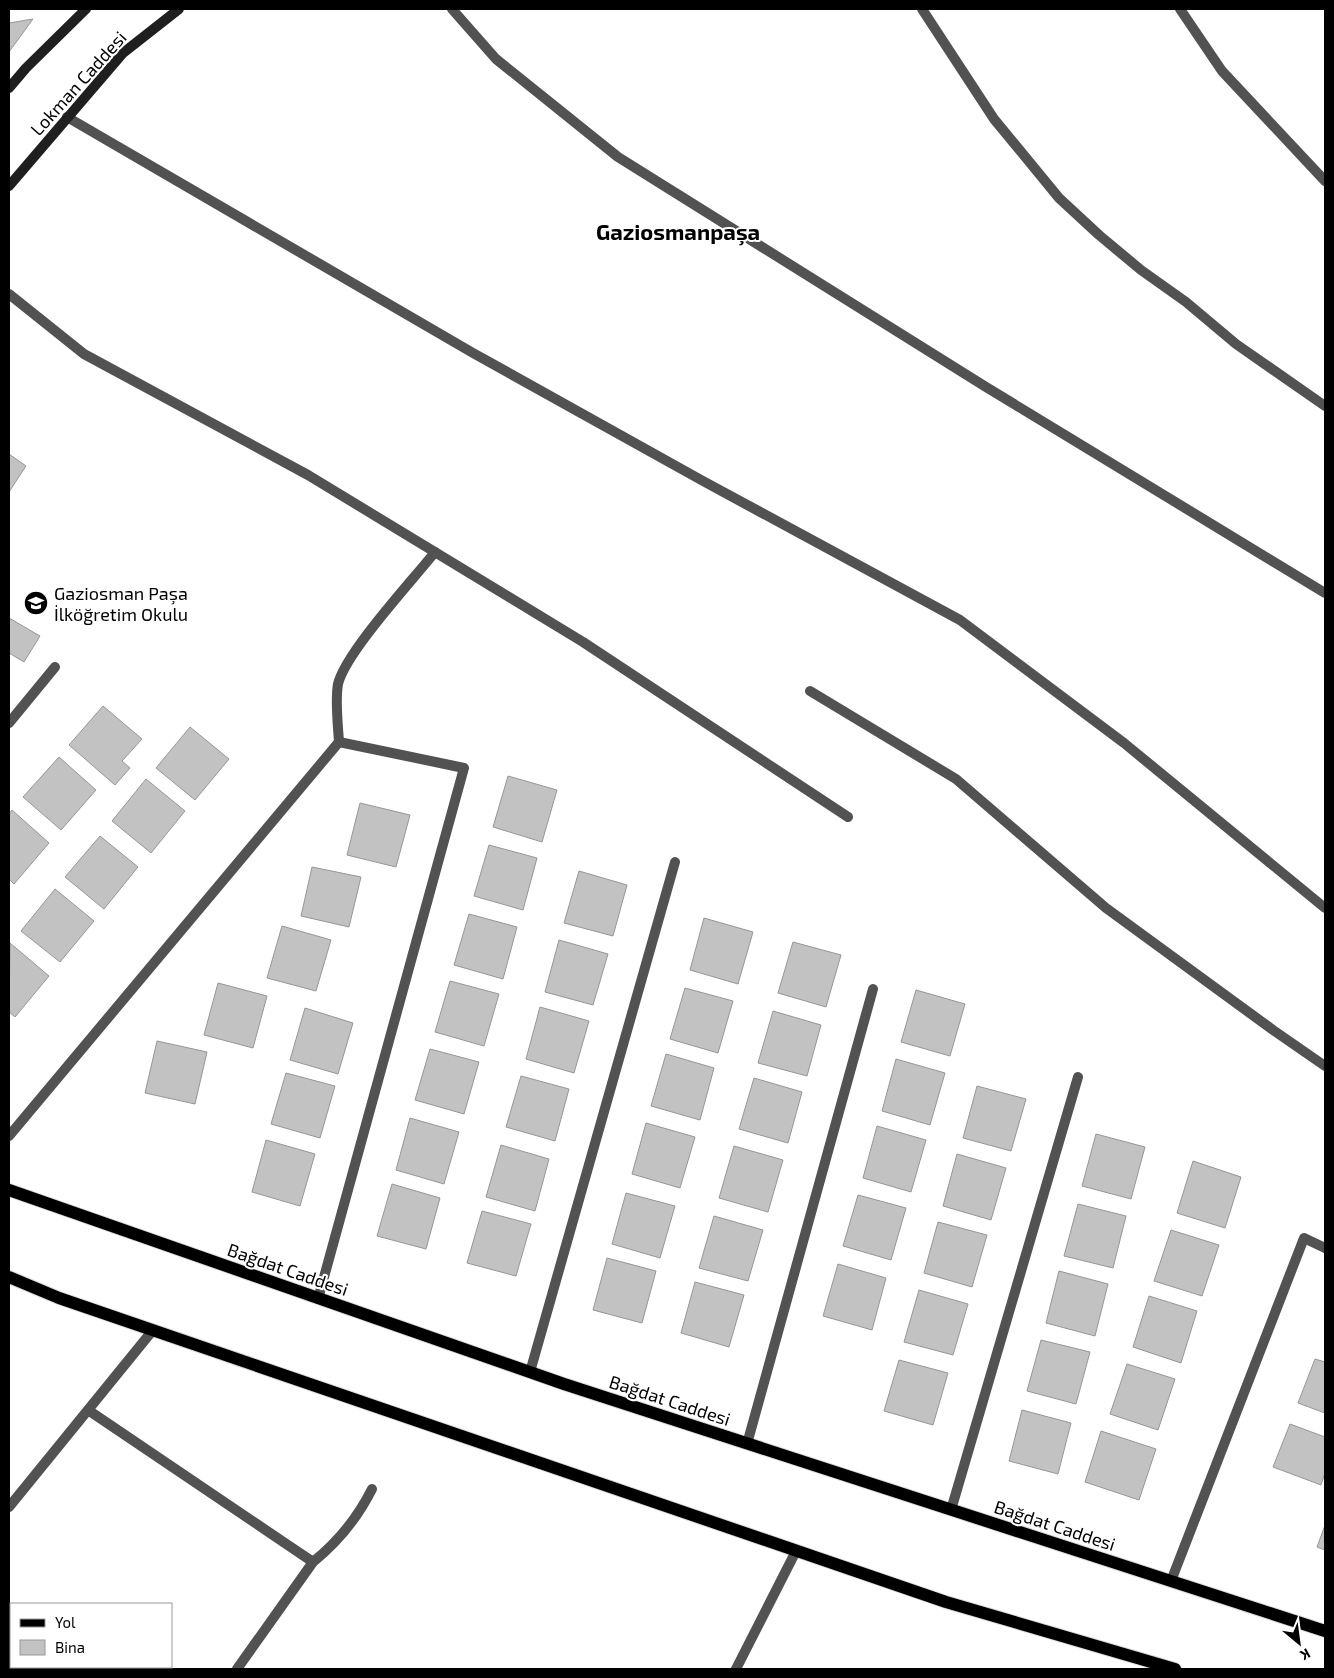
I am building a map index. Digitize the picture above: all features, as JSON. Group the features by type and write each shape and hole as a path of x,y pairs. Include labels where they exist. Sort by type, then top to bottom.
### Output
{"main road":[{"name":"Bağdat Caddesi","path":"9,1190 530,1372 1325,1631"},
{"path":"9,1277 59,1298 946,1602 1175,1669"}],"street":[{"path":"9,88 26,68 86,9"},
{"name":"Lokman Caddesi","path":"9,186 122,53 179,9"},
{"path":"452,9 496,59 618,157 977,382 1325,593"},
{"path":"922,9 994,119 1059,198 1141,270 1186,302 1236,344 1325,406"},
{"path":"1180,9 1222,70 1325,181"},
{"path":"67,117 473,353 703,482 960,620 1124,743 1325,908"},
{"path":"9,294 84,354 308,474 582,642 848,816"},
{"path":"9,1136 339,742 338,685 345,669 363,641 435,552"},
{"path":"9,723 55,667"},
{"path":"810,691 956,779 1106,908 1325,1066"},
{"path":"318,1298 464,768 339,742"},
{"path":"530,1372 675,862"},
{"path":"747,1444 873,989"},
{"path":"951,1510 1078,1077"},
{"path":"1171,1581 1304,1238 1325,1248"},
{"path":"9,1508 153,1330"},
{"path":"88,1410 313,1562"},
{"path":"237,1669 313,1562 333,1546 350,1527 372,1489"},
{"path":"736,1669 796,1550"}],"building":[{"path":"33,19 9,52 9,23"},
{"path":"9,454 26,466 9,492"},
{"path":"9,618 40,636 24,662 9,653"},
{"path":"103,706 142,739 122,761 130,768 115,785 69,745"},
{"path":"190,727 229,759 195,800 156,768"},
{"path":"59,757 96,790 61,830 23,797"},
{"path":"508,776 557,790 542,842 493,827"},
{"path":"146,779 185,811 151,853 112,821"},
{"path":"360,803 410,815 396,867 347,855"},
{"path":"12,810 49,843 14,884 9,879 9,814"},
{"path":"100,836 138,867 104,909 65,877"},
{"path":"489,845 537,858 523,910 474,896"},
{"path":"312,867 361,877 349,927 301,916"},
{"path":"579,871 627,885 613,936 564,923"},
{"path":"55,889 94,921 60,962 21,931"},
{"path":"469,914 517,927 503,979 454,965"},
{"path":"704,918 753,932 738,984 690,970"},
{"path":"282,926 331,940 316,991 267,978"},
{"path":"559,940 608,954 593,1005 545,992"},
{"path":"793,942 841,955 826,1007 778,993"},
{"path":"10,943 49,976 15,1017 9,1012"},
{"path":"450,981 499,994 484,1046 435,1032"},
{"path":"218,983 267,996 253,1048 204,1035"},
{"path":"685,988 733,1001 718,1053 670,1039"},
{"path":"916,990 965,1004 950,1056 901,1042"},
{"path":"540,1007 589,1021 574,1073 526,1059"},
{"path":"305,1008 353,1023 338,1074 290,1060"},
{"path":"773,1011 821,1025 807,1076 758,1063"},
{"path":"157,1041 207,1052 195,1104 145,1093"},
{"path":"430,1049 479,1062 464,1114 415,1100"},
{"path":"666,1054 714,1068 700,1120 651,1106"},
{"path":"896,1059 945,1073 930,1125 882,1111"},
{"path":"286,1073 335,1086 320,1138 271,1124"},
{"path":"521,1076 569,1089 555,1141 506,1127"},
{"path":"754,1078 802,1092 788,1143 739,1129"},
{"path":"977,1086 1026,1099 1011,1151 963,1138"},
{"path":"410,1118 459,1132 444,1184 396,1170"},
{"path":"646,1123 695,1137 680,1188 632,1174"},
{"path":"877,1126 926,1140 911,1192 863,1178"},
{"path":"1096,1134 1145,1147 1131,1199 1082,1186"},
{"path":"266,1140 315,1154 300,1206 252,1192"},
{"path":"501,1145 549,1159 535,1211 486,1197"},
{"path":"734,1146 783,1160 768,1212 719,1198"},
{"path":"957,1154 1006,1168 991,1220 943,1206"},
{"path":"1193,1161 1241,1177 1225,1228 1177,1213"},
{"path":"392,1184 440,1198 426,1249 377,1236"},
{"path":"626,1193 675,1206 660,1258 612,1244"},
{"path":"858,1195 906,1208 891,1260 843,1246"},
{"path":"1078,1204 1126,1216 1113,1268 1064,1256"},
{"path":"482,1211 531,1224 516,1276 467,1263"},
{"path":"714,1216 763,1230 748,1281 699,1268"},
{"path":"938,1222 987,1235 972,1287 924,1273"},
{"path":"1171,1230 1219,1245 1202,1296 1154,1281"},
{"path":"607,1258 656,1271 642,1323 593,1310"},
{"path":"838,1264 886,1278 872,1330 823,1316"},
{"path":"1059,1271 1108,1284 1095,1336 1046,1323"},
{"path":"695,1282 744,1295 729,1347 681,1333"},
{"path":"919,1290 968,1304 953,1355 904,1342"},
{"path":"1149,1296 1197,1311 1181,1363 1133,1347"},
{"path":"1041,1340 1090,1352 1076,1404 1027,1391"},
{"path":"1315,1359 1325,1362 1325,1413 1298,1403"},
{"path":"899,1360 948,1373 933,1425 884,1411"},
{"path":"1127,1364 1175,1379 1158,1430 1110,1414"},
{"path":"1022,1410 1071,1423 1058,1474 1009,1461"},
{"path":"1290,1424 1325,1437 1325,1473 1321,1485 1273,1467"},
{"path":"1101,1431 1156,1449 1139,1500 1085,1482"},
{"path":"1325,1525 1325,1550 1317,1547"}],"place":[{"name":"Gaziosman Paşa İlköğretim Okulu","path":"36,603"}],"district":[{"name":"Gaziosmanpaşa","path":"678,231"}]}
